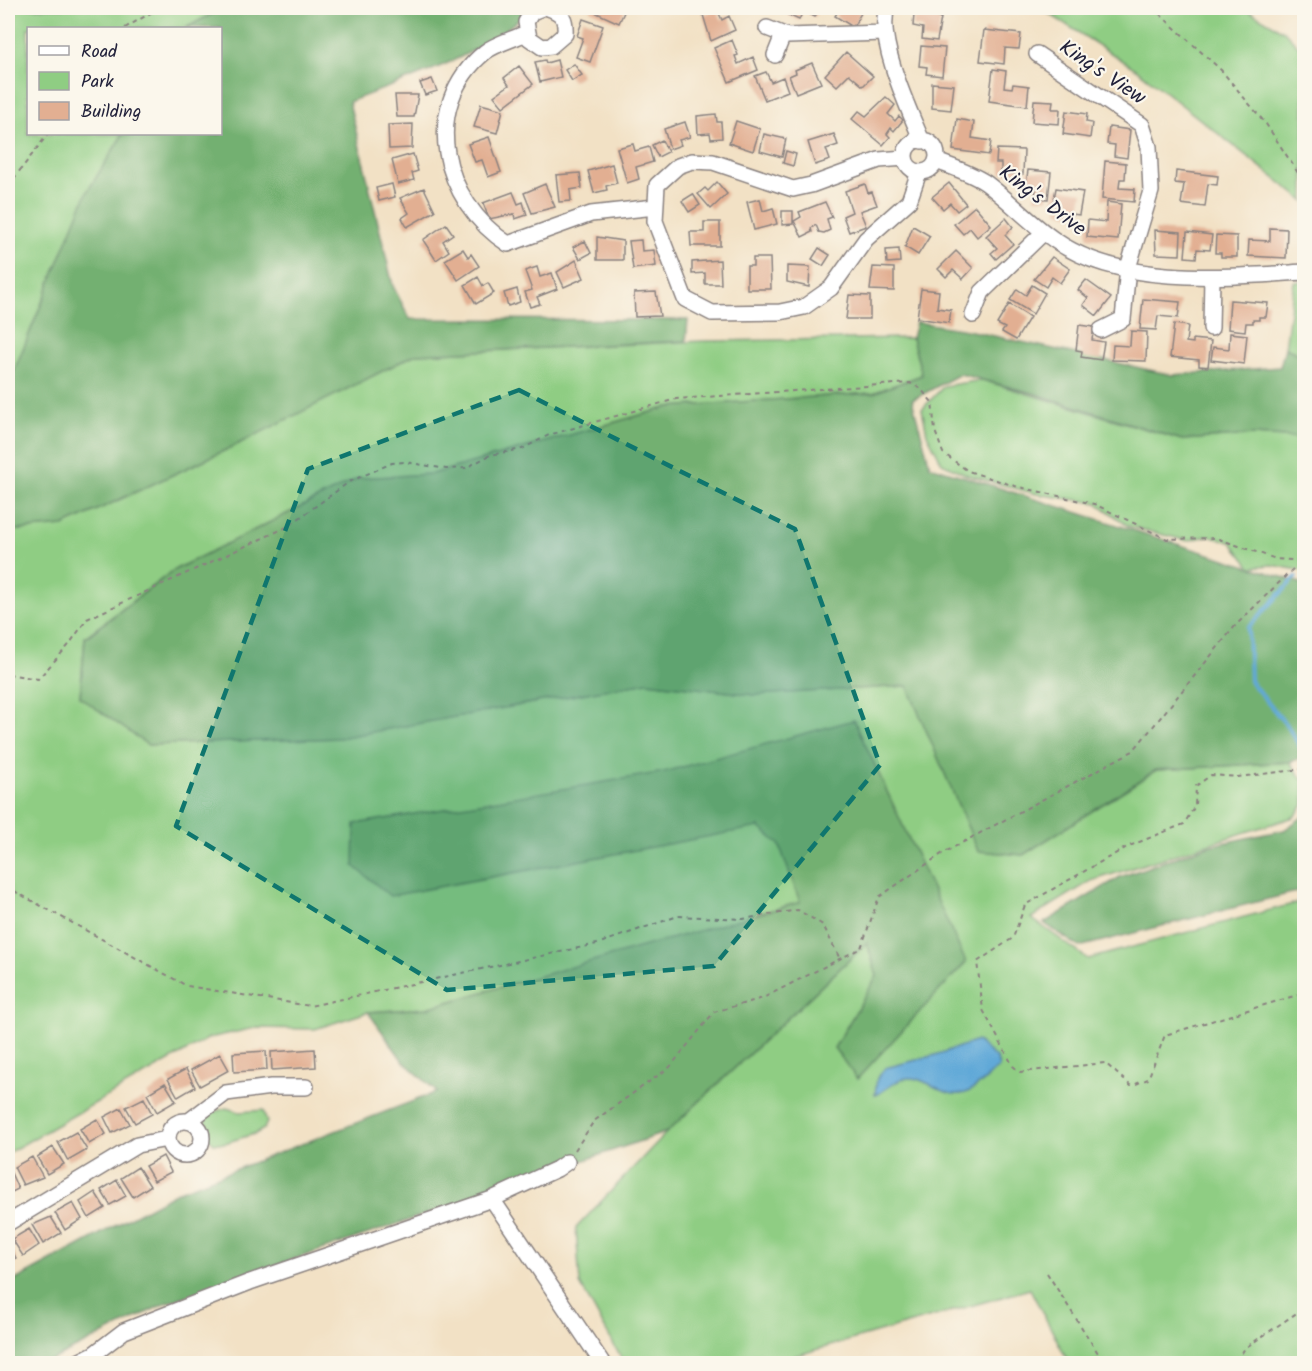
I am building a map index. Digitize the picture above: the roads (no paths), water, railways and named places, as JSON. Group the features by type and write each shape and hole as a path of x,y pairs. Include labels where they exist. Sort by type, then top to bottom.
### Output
{"street":[{"path":"549,8 559,11 566,22 565,34 559,42 542,47 526,33 526,22 532,12 549,8"},
{"path":"887,8 883,19 885,33 922,141"},
{"path":"767,28 783,35 885,33"},
{"path":"526,33 486,51 468,72 448,103 445,147 452,180 487,231 508,244 591,214 655,207"},
{"path":"775,55 783,35"},
{"name":"King's View","path":"1037,54 1142,125 1149,147 1151,191 1128,268 1123,319 1101,330"},
{"path":"922,141 934,147 936,161 927,171 919,172 909,167 905,158 909,145 922,141"},
{"path":"905,158 879,160 811,185 793,189 713,162 692,161 678,166 657,184 655,221 685,299 712,313 780,312 804,307 831,288 866,239 909,201 919,172"},
{"name":"King's Drive","path":"936,161 984,182 1044,232 1078,255 1164,276 1212,278 1305,272"},
{"path":"973,315 982,292 1044,232"},
{"path":"1211,328 1212,278"},
{"path":"167,1139 174,1125 189,1122 226,1094 271,1087 306,1087"},
{"path":"167,1139 176,1154 193,1153 202,1139 199,1128 189,1122"},
{"path":"8,1223 137,1145 167,1139"},
{"path":"74,1364 135,1327 250,1282 492,1199 557,1169 567,1162"},
{"path":"492,1199 603,1364"}],"water":[{"path":"977,1041 997,1059 999,1067 982,1083 966,1093 946,1092 918,1079 910,1078 899,1080 875,1095 877,1078 885,1068"}],"waterway":[{"path":"1296,577 1248,628 1250,681 1288,727 1304,753"}]}
